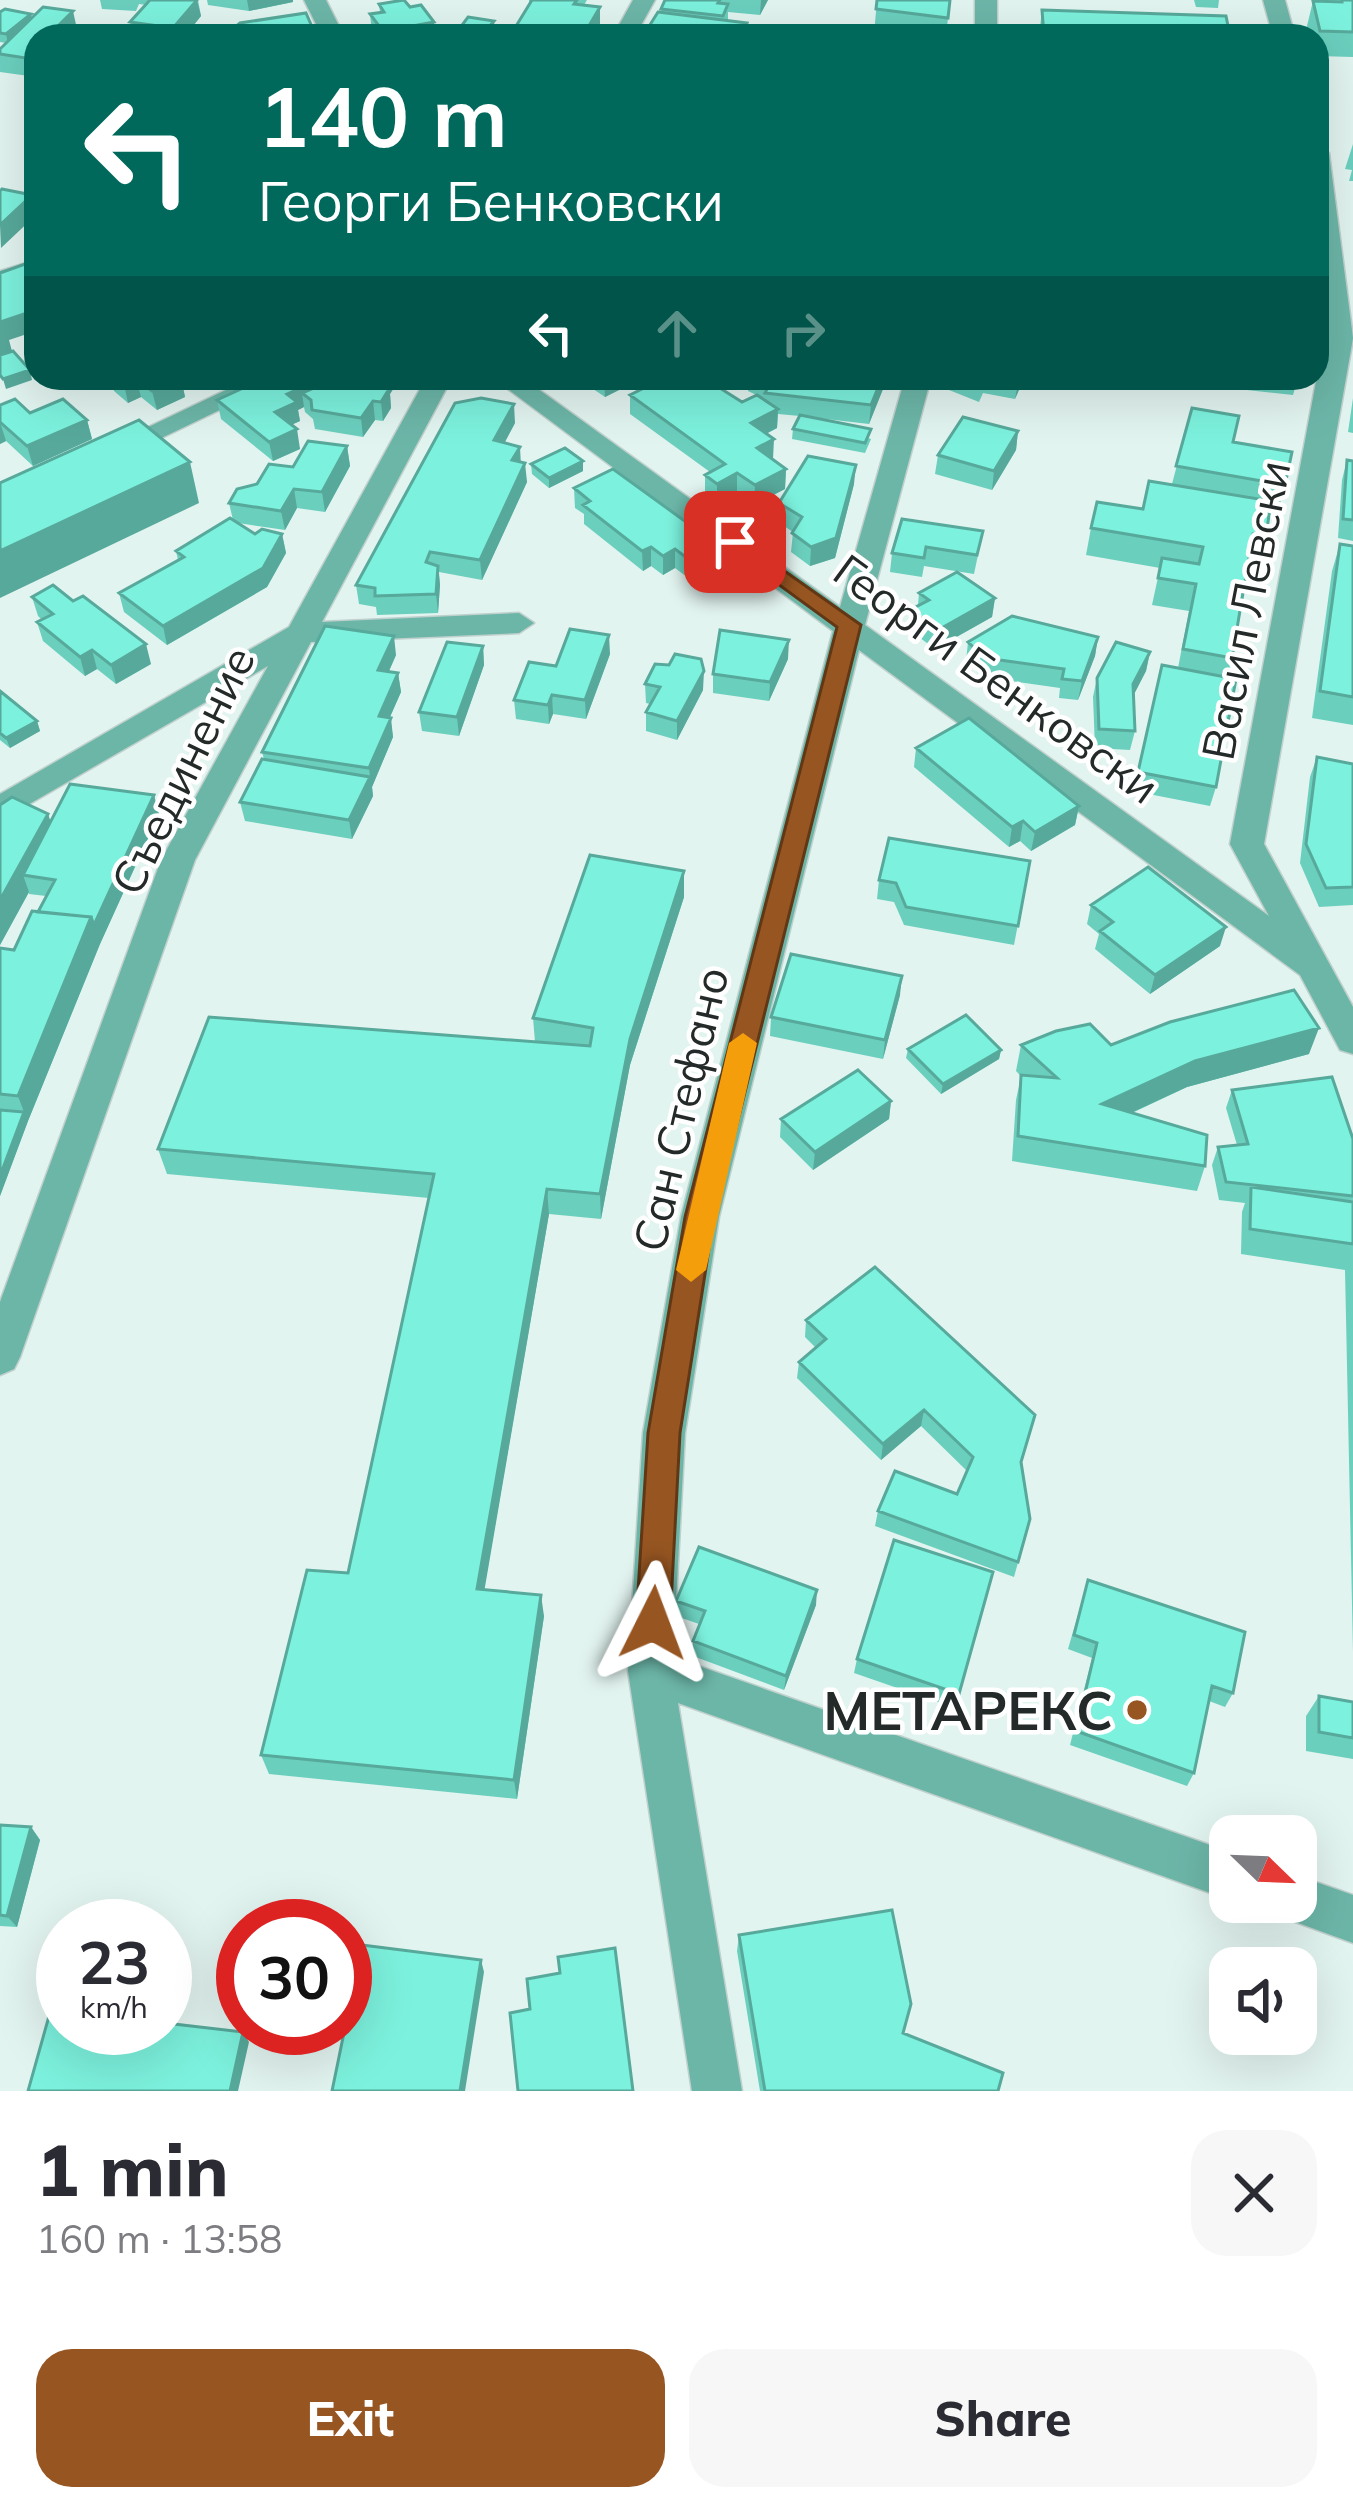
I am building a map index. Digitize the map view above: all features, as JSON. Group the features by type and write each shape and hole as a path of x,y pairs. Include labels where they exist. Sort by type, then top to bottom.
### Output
{"street":[{"name":"Васил Левски","path":"1329,247 1345,332 1247,844 1353,1040"},
{"path":"84,464 247,390"},
{"name":"Съединение","path":"0,1357 178,860 433,390"},
{"name":"Георги Бенковски","path":"523,390 1317,969"},
{"name":"Сан Стефано","path":"717,2091 650,1671 664,1433 700,1217 849,625 915,390"},
{"path":"0,809 302,633 519,623"},
{"path":"650,1671 1209,1869"},
{"path":"1317,1906 1353,1919"}],"building":[{"path":"150,0 197,0 176,24 130,22"},
{"path":"404,0 410,7 421,5 434,22 378,24 370,14 384,12 379,4"},
{"path":"532,0 577,0 574,4 600,7 590,24 517,24"},
{"path":"665,0 728,4 723,16 661,9"},
{"path":"877,0 950,0 948,18 876,9"},
{"path":"1353,0 1353,32 1329,31 1329,24 1318,24 1313,1"},
{"path":"43,7 73,11 60,24 26,24"},
{"path":"1042,10 1226,16 1228,24 1043,24"},
{"path":"0,12 31,14 6,34 0,33"},
{"path":"658,12 747,23 746,24 650,24"},
{"path":"306,13 311,24 239,24"},
{"path":"468,17 494,21 491,24 463,24"},
{"path":"24,26 24,58 0,54"},
{"path":"0,191 24,193 24,202 0,225"},
{"path":"24,264 24,314 0,322 0,273"},
{"path":"13,351 24,363 24,372 3,379 0,355"},
{"path":"239,390 296,390 287,394 297,402 275,412 297,429 269,442 217,400"},
{"path":"388,390 361,418 312,410 311,400 302,393"},
{"path":"640,390 723,390 742,402 757,395 778,409 751,423 774,439 757,448 786,469 755,485 737,473 717,484 705,475 725,464 630,395"},
{"path":"767,390 877,390 871,405"},
{"path":"481,398 514,404 494,440 520,447 512,460 525,463 480,560 430,552 426,562 438,566 436,594 375,596 375,588 356,585 455,403"},
{"path":"15,399 30,413 63,399 87,420 27,446 0,422 0,405"},
{"path":"1192,408 1239,416 1233,442 1292,452 1285,485 1176,466"},
{"path":"800,415 871,429 865,443 793,429"},
{"path":"963,417 1018,431 994,471 938,455"},
{"path":"139,420 190,462 0,551 0,483"},
{"path":"308,441 347,446 322,492 294,489 281,511 229,503 237,489 257,484 269,464 293,467"},
{"path":"565,448 583,461 549,478 531,464"},
{"path":"808,456 856,465 836,538 811,547 792,533 802,517 779,503"},
{"path":"1347,460 1353,461 1353,520 1343,519"},
{"path":"613,469 715,543 687,558 675,549 663,556 651,547 642,551 583,505 590,501 574,488"},
{"path":"1149,481 1271,501 1266,536 1253,534 1232,658 1183,649 1196,584 1158,578 1162,558 1199,564 1203,547 1091,528 1097,502 1143,509"},
{"path":"230,518 255,534 262,529 282,534 263,568 163,626 119,593 184,557 176,551"},
{"path":"902,519 983,531 977,555 926,547 924,558 892,553"},
{"path":"1340,544 1353,546 1353,697 1320,691"},
{"path":"957,572 995,598 938,630 910,610 929,600 919,593"},
{"path":"53,585 73,601 83,596 146,644 111,665 92,650 80,657 37,622 53,614 32,597"},
{"path":"1012,616 1098,637 1082,681 1062,679 1064,669 985,658 968,642"},
{"path":"325,626 394,636 378,670 398,673 379,716 391,718 369,768 262,752"},
{"path":"570,629 609,635 585,700 552,695 548,705 514,700 529,662 556,666"},
{"path":"720,630 789,640 770,682 713,674"},
{"path":"447,642 483,646 457,717 419,712"},
{"path":"1116,642 1150,652 1133,684 1135,731 1099,729 1097,678"},
{"path":"675,654 701,659 704,671 677,721 646,712 660,687 645,684 655,664 669,665"},
{"path":"1162,665 1236,679 1216,787 1138,772"},
{"path":"0,691 37,721 6,738 0,733"},
{"path":"969,718 1079,806 1035,832 1023,821 1012,827 916,748"},
{"path":"1317,757 1353,764 1353,887 1326,888 1306,844"},
{"path":"262,759 370,777 349,820 240,802"},
{"path":"70,784 154,795 94,925 91,917 38,912 55,880 23,875"},
{"path":"12,797 48,814 0,900 0,805"},
{"path":"889,838 1030,861 1018,926 906,907 896,883 879,880"},
{"path":"590,855 684,871 630,1039 600,1194 547,1189 477,1589 541,1595 514,1780 261,1755 307,1570 348,1573 434,1174 158,1149 209,1017 590,1046 593,1028 533,1018"},
{"path":"1148,867 1226,927 1155,975 1100,931 1113,922 1091,905"},
{"path":"32,911 91,917 18,1096 0,1094 0,948 14,950"},
{"path":"791,954 902,976 885,1040 771,1017"},
{"path":"1294,990 1319,1028 1195,1061 1102,1104 1207,1135 1205,1166 1018,1136 1021,1075 1057,1078 1021,1045 1090,1024 1111,1045 1170,1022"},
{"path":"966,1015 1001,1050 943,1084 908,1049"},
{"path":"858,1070 891,1101 815,1152 781,1119"},
{"path":"1332,1077 1353,1139 1353,1196 1226,1182 1218,1147 1248,1144 1232,1090"},
{"path":"0,1110 24,1112 0,1176"},
{"path":"1251,1187 1353,1202 1353,1244 1250,1229"},
{"path":"875,1267 1035,1415 1021,1462 1030,1519 1018,1562 878,1511 895,1471 957,1494 973,1457 924,1410 883,1444 799,1362 826,1339 806,1320"},
{"path":"894,1540 993,1572 959,1694 857,1659"},
{"path":"699,1547 817,1590 786,1676 693,1641 705,1611 676,1601"},
{"path":"1088,1580 1245,1632 1233,1693 1212,1686 1194,1773 1076,1731 1097,1643 1074,1635"},
{"path":"1319,1696 1353,1702 1353,1738 1319,1732"},
{"path":"0,1825 31,1827 7,1916 0,1915"},
{"path":"892,1910 911,2004 903,2033 1003,2073 998,2091 765,2091 739,1935"},
{"path":"372,1946 481,1960 460,2091 332,2091 339,2055 372,2055"},
{"path":"615,1948 633,2091 518,2091 510,2013 530,2009 527,1979 560,1973 558,1957"},
{"path":"192,2026 216,2029 216,2055 238,2055 230,2091 28,2091 38,2055 192,2055"}],"slow traffic":[{"path":"691,1270 743,1043"}],"place":[{"name":"МЕТАРЕКС","path":"1137,1710"}],"route":[{"path":"653,1623 664,1433 700,1217 849,625 735,542"}]}
